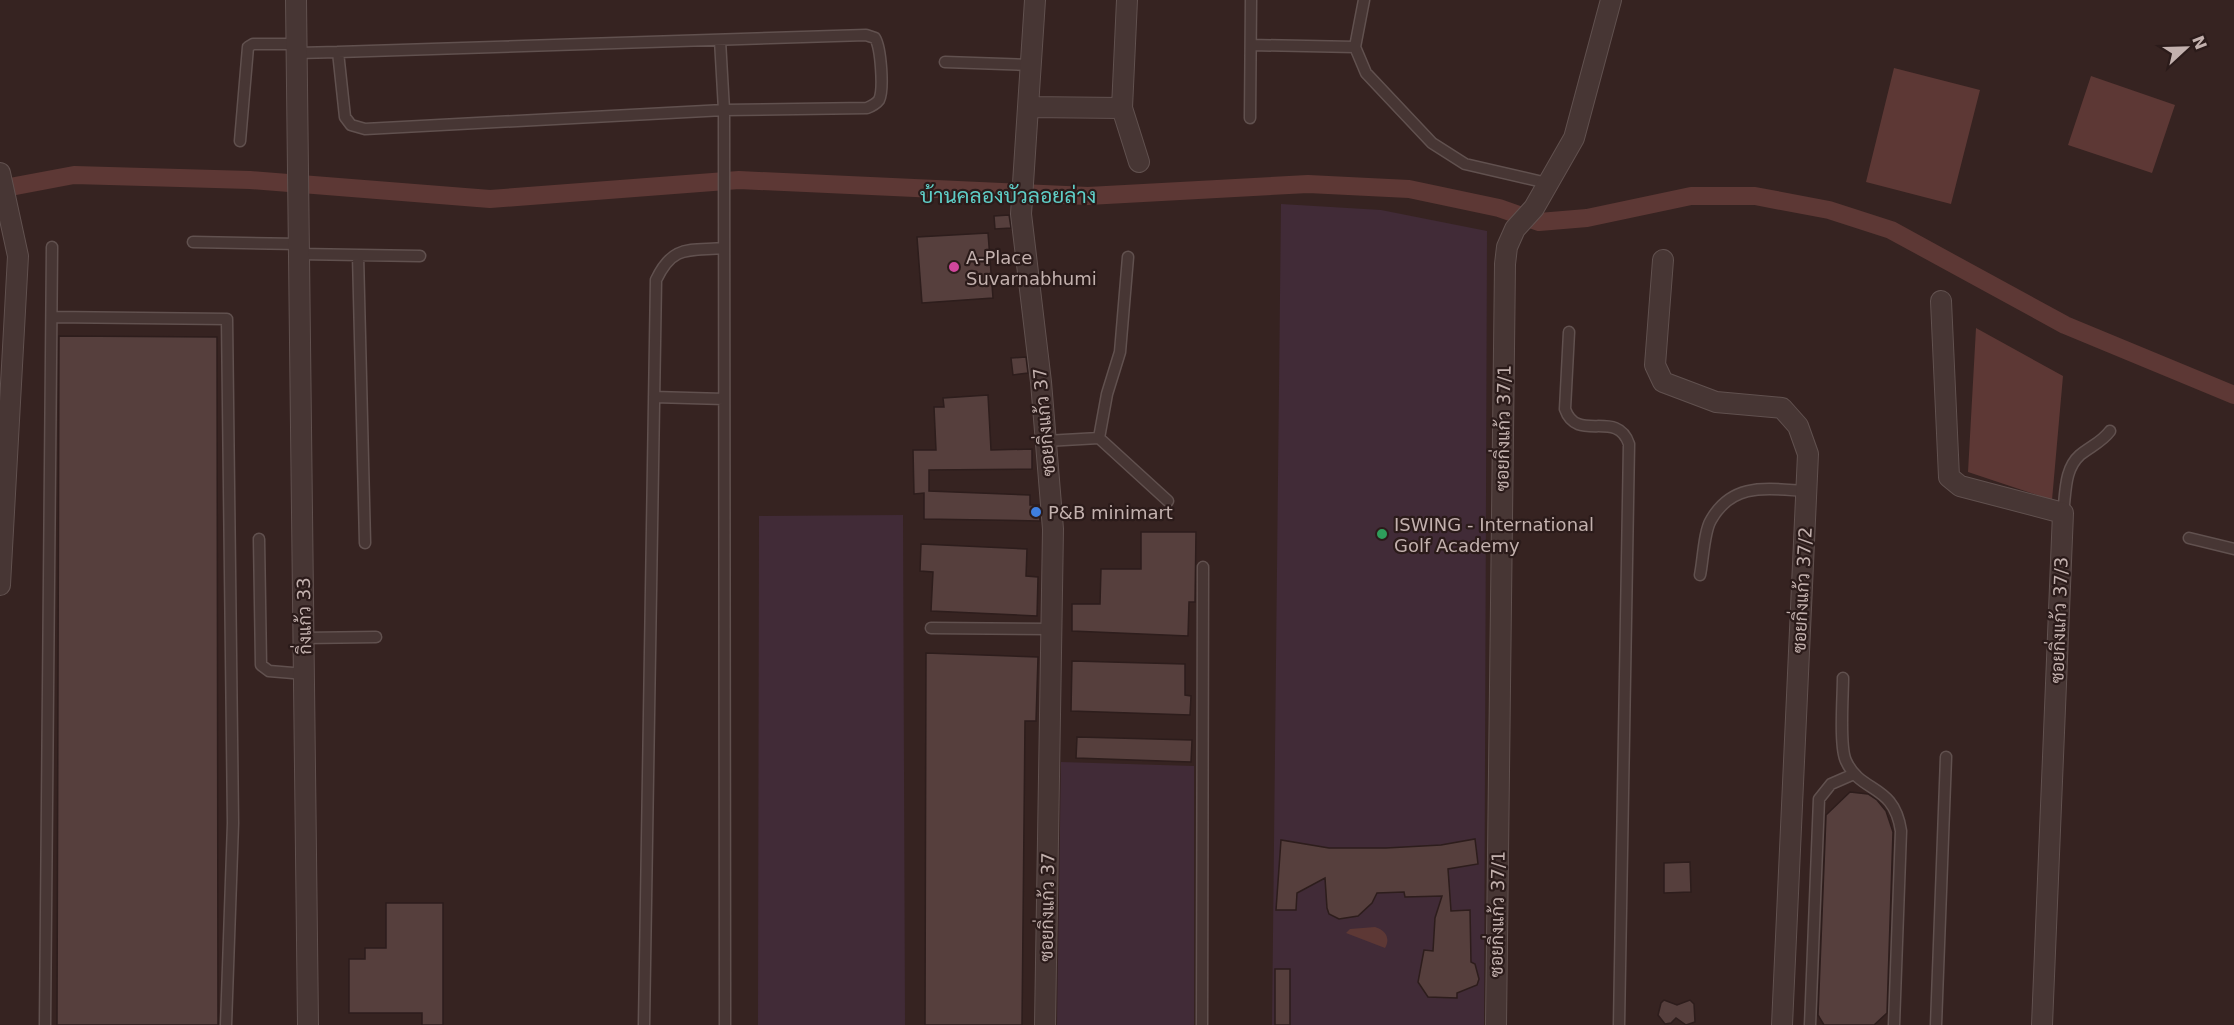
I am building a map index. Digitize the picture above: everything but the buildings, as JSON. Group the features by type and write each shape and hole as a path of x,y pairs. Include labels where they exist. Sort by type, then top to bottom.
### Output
{"street":[{"name":"กิ่งแก้ว 33","path":"296,0 309,1025"},
{"name":"ซอยกิ่งแก้ว 37","path":"1035,0 1022,214 1053,529 1045,1025"},
{"path":"1127,0 1122,108 1139,162"},
{"name":"ซอยกิ่งแก้ว 37/1","path":"1496,1025 1504,264 1507,247 1515,229 1534,208 1574,138 1611,0"},
{"path":"1028,107 1122,108"},
{"path":"0,173 18,256 18,292 0,585"},
{"name":"ซอยกิ่งแก้ว 37/2","path":"1663,260 1655,365 1663,382 1716,402 1782,408 1798,426 1808,454 1782,1025"},
{"path":"1941,301 1946,464 1949,477 1960,486 2063,513"},
{"name":"ซอยกิ่งแก้ว 37/3","path":"2042,1025 2063,513"}],"lane":[{"path":"1250,118 1251,0"},
{"path":"1364,0 1355,47 1366,73 1432,143 1465,164 1547,183"},
{"path":"240,141 245,56 248,47 253,44 338,52 867,35 875,38 880,46 880,98 874,105 867,108 723,110 365,129 351,125 345,117 338,52"},
{"path":"720,40 724,248 725,1025"},
{"path":"1251,45 1355,47"},
{"path":"945,62 1031,65"},
{"path":"193,242 358,255 420,256"},
{"path":"45,1025 52,247"},
{"path":"644,1025 656,280 664,262 679,252 724,248"},
{"path":"358,255 365,543"},
{"path":"1099,438 1107,394 1120,352 1128,257"},
{"path":"51,317 227,319 233,823 226,1025"},
{"path":"1569,332 1565,409 1568,418 1575,425 1617,428 1626,435 1629,444 1618,1025"},
{"path":"654,397 724,399"},
{"path":"2063,513 2068,471 2082,454 2097,445 2110,431"},
{"path":"1046,441 1099,438 1168,501"},
{"path":"1700,575 1710,520 1732,496 1751,489 1806,491"},
{"path":"259,538 261,665 269,671 305,674"},
{"path":"2189,538 2234,549"},
{"path":"1202,1025 1203,567"},
{"path":"931,628 1051,629"},
{"path":"304,638 376,636"},
{"path":"1843,678 1845,760 1854,774 1882,792 1899,817 1901,831 1894,1025"},
{"path":"1936,1025 1946,757"},
{"path":"1810,1025 1819,799 1831,784 1854,774"}],"shaded area":[{"path":"1894,68 1980,90 1951,204 1866,182"},
{"path":"2091,76 2175,105 2152,173 2068,145"},
{"name":"ISWING - International Golf Academy","path":"1281,204 1381,210 1487,231 1484,1025 1272,1025"},
{"path":"1976,328 2063,376 2052,500 1968,472"},
{"path":"903,515 905,1025 758,1025 759,516"},
{"path":"1061,762 1194,766 1194,1025 1057,1025"},
{"path":"1375,927 1386,935 1385,948 1346,933 1350,929"}],"waterway":[{"path":"0,189 74,175 250,180 490,199 739,180 1088,196 1308,184 1409,189 1499,208 1539,222 1587,218 1691,196 1755,196 1829,210 1891,230 2065,325 2234,395"}],"place":[{"name":"A-Place Suvarnabhumi","path":"954,267"},
{"name":"P&B minimart","path":"1036,512"},
{"name":"ISWING - International Golf Academy","path":"1382,534"}],"district":[{"name":"บ้านคลองบัวลอยล่าง","path":"1008,196"}]}
